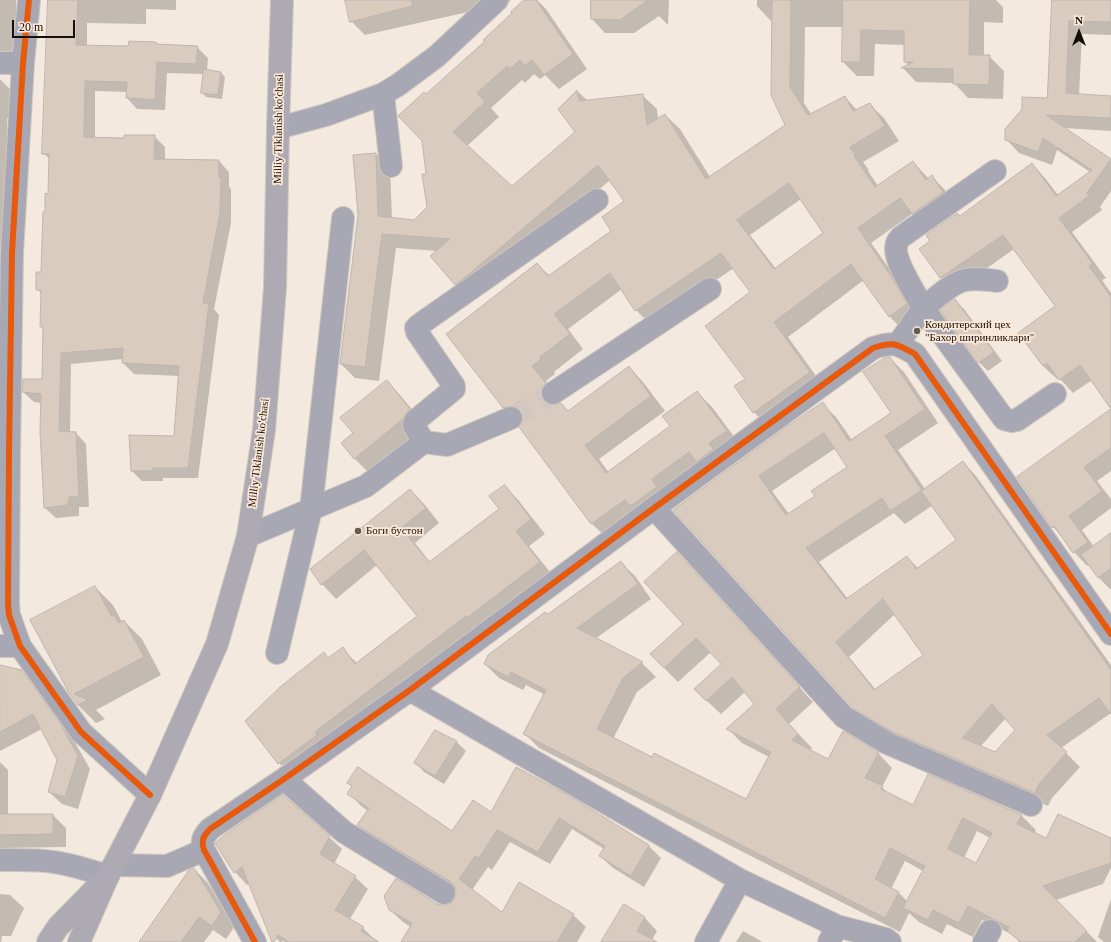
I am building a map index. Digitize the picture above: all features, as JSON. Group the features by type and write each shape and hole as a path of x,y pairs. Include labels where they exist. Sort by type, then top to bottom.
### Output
{"main road":[{"name":"Milliy Tiklanish ko'chasi","path":"79,942 111,871 150,795 217,644 248,536 264,430 276,288 278,128 282,0"},
{"name":"Milliy Tiklanish ko'chasi","path":"48,942 58,927 111,871"}],"street":[{"path":"29,0 6,253 4,453 10,646 81,732 150,795"},
{"path":"278,128 326,115 383,94 398,85 437,56 497,0"},
{"path":"0,63 23,63"},
{"path":"383,94 391,166"},
{"path":"995,172 901,237 896,246 897,260 923,308 1004,419 1012,422 1017,420 1055,394"},
{"path":"424,442 414,426 415,421 454,389 454,386 417,332 416,328 597,200"},
{"path":"277,653 311,509 343,218"},
{"path":"898,344 923,308 947,290 962,281 974,279 997,281"},
{"path":"553,393 710,289"},
{"path":"255,942 204,850 202,838 210,829 410,690 654,508 874,348 886,343 898,344 915,354 1111,634"},
{"path":"248,536 366,486 424,442 447,445 511,418"},
{"path":"654,508 844,716 887,743 1031,805"},
{"path":"410,690 833,934 886,939 890,942"},
{"path":"284,779 344,832 444,893"},
{"path":"0,860 53,862 111,871 167,866 204,850"},
{"path":"706,942 740,880"}],"building":[{"path":"48,0 78,0 76,45 128,46 129,41 198,46 196,64 157,62 155,100 126,98 127,82 85,81 84,137 124,138 124,135 155,135 154,159 219,160 219,177 221,177 220,212 203,303 209,303 188,468 153,468 153,471 131,471 129,435 174,436 179,366 122,363 123,348 61,353 59,431 76,432 79,497 69,497 68,505 44,508 40,431 41,394 22,392 23,379 42,379 43,327 40,327 41,290 36,290 36,272 41,272 43,212 45,212 45,193 48,194 49,154 42,154"},
{"path":"345,0 412,0 412,6 350,22"},
{"path":"524,0 536,0 573,54 544,75 532,60 525,66 520,60 510,69 507,66 477,93 485,102 453,132 512,186 575,132 558,109 577,90 579,101 643,94 647,125 665,114 706,179 785,125 771,95 772,0 791,0 790,87 808,115 845,96 853,111 870,103 885,126 850,147 855,155 854,156 875,187 913,161 926,180 932,175 943,192 912,214 900,198 858,228 891,276 907,304 889,317 851,264 774,322 810,372 753,413 734,386 745,379 705,326 750,292 721,253 635,311 610,273 554,314 570,334 540,357 541,359 532,366 546,383 542,388 541,394 543,400 547,404 554,405 561,403 568,411 629,366 651,396 585,445 606,473 670,426 662,416 697,391 727,431 709,443 713,449 696,462 689,452 652,479 657,487 630,506 625,500 591,524 519,427 523,420 522,413 518,408 513,406 503,408 446,334 537,263 548,276 611,231 602,217 624,201 598,165 455,285 430,256 450,239 382,234 365,367 340,364 358,215 353,155 376,153 378,216 414,220 427,207 422,174 426,174 422,141 398,116 424,92 426,94 485,41 483,40 512,13 511,12","holes":["789,183 823,233 774,269 737,220"]},
{"path":"591,0 648,0 620,20 591,19"},
{"path":"843,0 970,0 969,55 990,55 989,85 953,84 953,69 901,68 913,62 904,62 904,31 861,30 860,62 842,62"},
{"path":"1052,0 1111,0 1111,22 1069,21 1066,93 1111,96 1111,118 1046,115 1111,159 1087,193 1089,196 1059,218 1093,264 1089,266 1111,297 1111,409 1080,365 1059,380 1047,363 1043,366 1018,333 1055,306 1003,235 940,278 919,249 930,241 926,235 957,213 960,216 1032,163 1056,196 1092,170 1043,138 1038,152 1005,140 1005,129 1022,109 1022,97 1047,98"},
{"path":"204,69 221,72 218,95 201,93"},
{"path":"955,299 994,352 978,363 940,310"},
{"path":"886,357 890,357 925,409 885,436 922,490 890,511 882,498 806,548 846,599 907,556 916,569 956,540 921,491 963,461 1111,670 1111,714 1099,698 1047,735 1067,752 1039,784 1035,793 893,732 854,709 673,510 789,425 823,402 849,441 891,413 863,372","holes":["824,433 847,467 811,491 815,496 786,515 759,476","883,599 923,655 874,690 836,642","992,704 1015,730 995,752 963,738"]},
{"path":"387,380 410,409 403,419 354,459 341,443 353,433 340,418"},
{"path":"1111,409 1111,448 1084,467 1102,491 1069,516 1088,542 1073,553 1054,526 1052,528 1017,477"},
{"path":"505,485 531,519 516,531 540,562 468,617 466,616 315,732 317,735 278,764 245,721 280,687 324,652 328,658 343,647 355,664 417,616 364,550 321,585 310,569 410,489 426,508 401,528 429,562 499,509 489,496"},
{"path":"1111,533 1111,568 1098,578 1081,555"},
{"path":"677,552 800,687 776,709 798,734 792,740 828,759 843,731 879,752 865,778 883,786 881,789 913,805 928,774 1022,815 1017,824 1046,838 1058,814 1111,838 1111,863 1043,886 1087,931 1075,942 1021,942 1007,931 1009,927 968,906 959,923 933,910 928,920 903,908 925,866 890,848 875,879 899,892 885,918 523,734 546,690 511,672 508,677 484,664 488,655 545,612 548,614 621,561 638,584 577,628 643,662 623,678 597,729 652,757 654,753 746,799 771,752 726,729 754,704 732,677 706,701 694,689 721,664 696,638 664,668 650,654 683,624 644,582","holes":["963,818 992,833 976,863 948,849"]},
{"path":"95,586 112,617 114,615 118,623 124,620 144,657 74,694 88,700 78,705 67,690 68,691 30,620"},
{"path":"0,665 22,670 60,723 78,756 65,797 48,792 57,760 33,714 0,732"},
{"path":"435,730 457,741 435,776 414,763"},
{"path":"358,767 452,831 473,800 491,812 516,767 573,798 649,845 631,876 599,856 605,846 559,818 538,852 497,830 479,858 475,856 459,879 502,912 519,882 574,914 557,942 401,942 412,923 389,910 384,896 396,878 437,904 443,905 450,904 454,900 456,894 455,887 451,882 357,825 369,808 347,794 352,786 347,783"},
{"path":"283,795 330,836 320,854 356,876 335,910 364,927 361,931 379,942 289,942 278,935 274,942 272,942 242,867 234,873 215,843 227,833"},
{"path":"0,814 53,814 53,834 0,835"},
{"path":"194,868 221,912 212,926 199,917 181,942 139,942 189,870"},
{"path":"624,904 645,917 637,931 657,942 601,942"}],"tunnel":[{"path":"511,418 553,393"}],"cycle path":[{"path":"29,0 23,63 12,253 9,453 9,615 20,646 81,732 150,795"},
{"path":"255,942 204,850 203,839 210,829 410,690 654,508 873,348 891,344 904,348 915,354 1111,634"}],"place":[{"name":"Кондитерский цех \"Бахор ширинликлари\"","path":"917,331"},
{"name":"Боги бустон","path":"358,531"}]}
